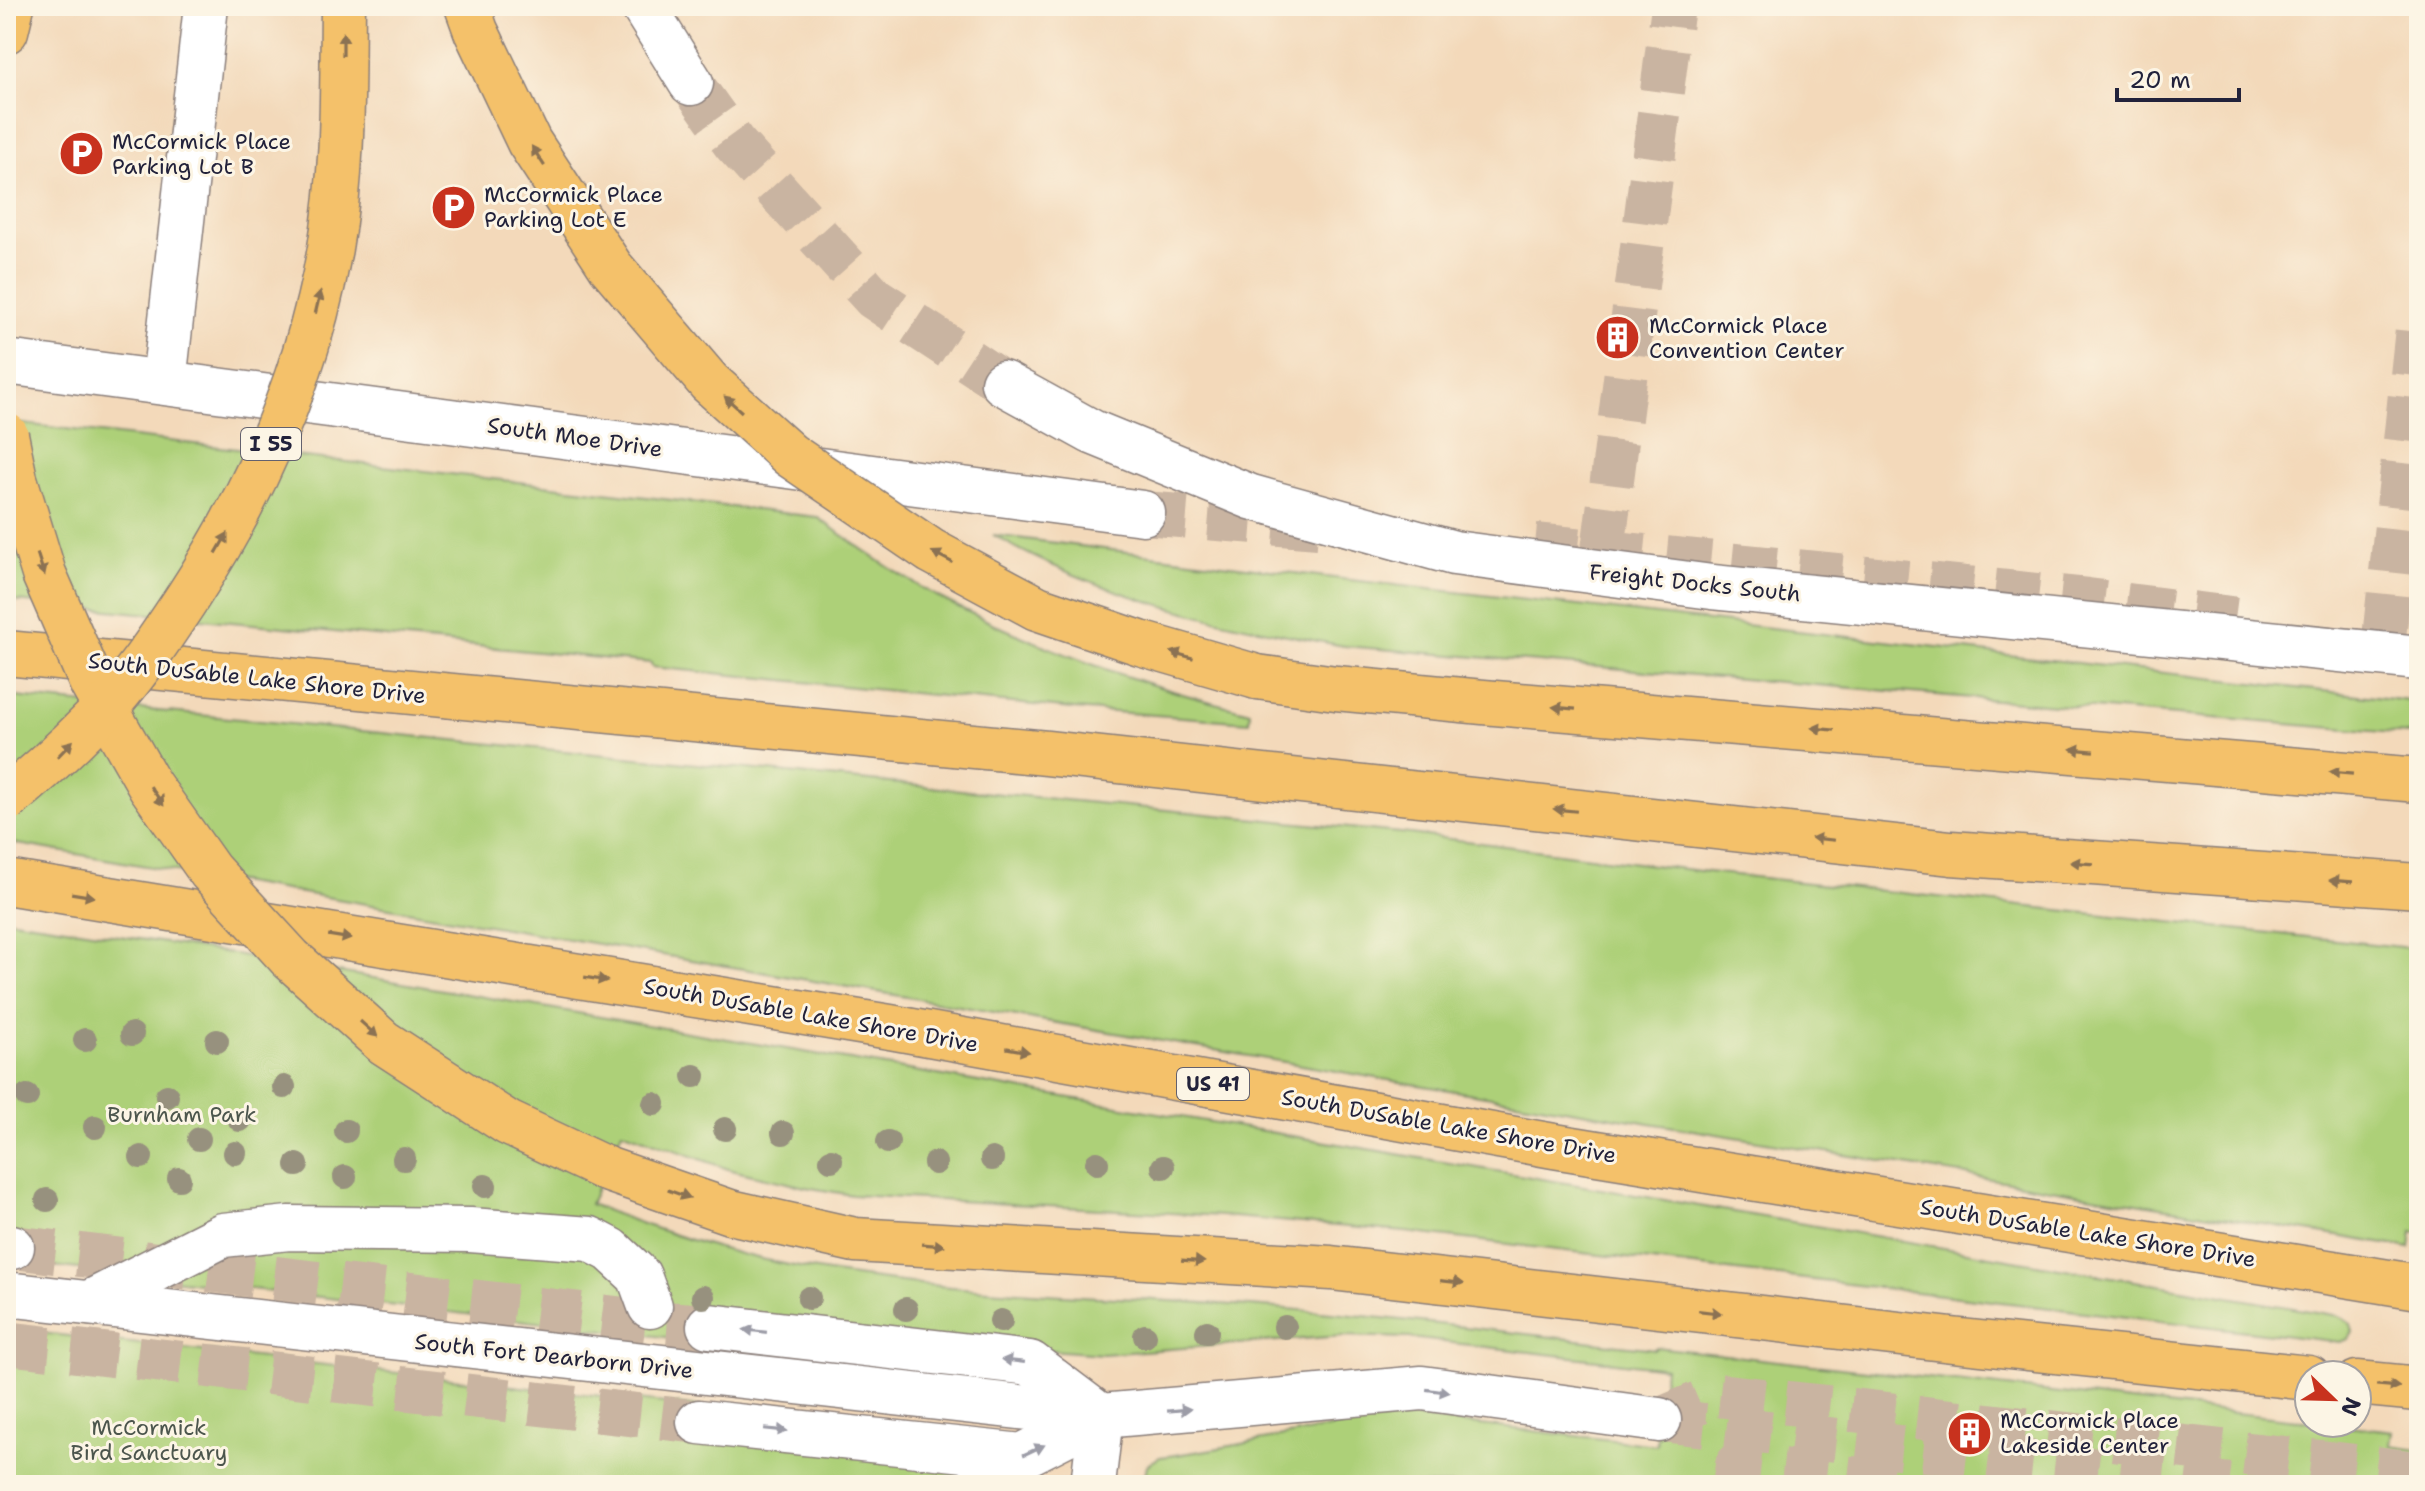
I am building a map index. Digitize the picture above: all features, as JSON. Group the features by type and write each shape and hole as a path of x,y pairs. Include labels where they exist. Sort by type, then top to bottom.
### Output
{"highway":[{"path":"6,31 12,6"},
{"name":"I 55","path":"6,800 53,761 116,695 169,626 221,547 254,484 284,415 313,323 330,247 342,108 343,6"},
{"path":"467,6 529,142 611,267 709,382 790,455 931,551 1037,608 1140,643 1257,677 1336,688 2419,780"},
{"path":"6,435 15,479 44,574 92,684 150,786 210,871 290,958 383,1042 508,1123 606,1169 730,1212 855,1240 1331,1268 2293,1376"},
{"name":"South DuSable Lake Shore Drive","path":"6,653 1063,754 1951,853 2419,886"},
{"name":"South DuSable Lake Shore Drive","path":"6,882 890,1027 1554,1146 2419,1287"},
{"path":"2373,1385 2419,1389"}],"street":[{"path":"164,382 206,6"},
{"path":"643,6 691,83"},
{"name":"South Moe Drive","path":"6,362 1143,513"},
{"name":"Freight Docks South","path":"1003,383 1092,432 1251,497 1454,553 1712,587 2416,658"},
{"path":"89,1303 223,1235 289,1228 470,1230 590,1239 611,1250 615,1281 632,1304"},
{"name":"South Fort Dearborn Drive","path":"6,1294 1101,1416"},
{"path":"709,1326 1030,1363 1101,1416"},
{"path":"699,1422 1022,1456 1101,1416 1422,1388 1659,1420"},
{"path":"1093,1485 1101,1416"}],"green space":[{"path":"6,422 817,517 902,576 992,623 1100,667 1174,692 1250,712 1249,722 1073,709 652,667 651,663 6,600"},
{"path":"993,535 1350,580 2419,702 2419,735 1344,646 1164,606 1077,576"},
{"path":"6,696 1410,834 1708,872 2419,949 2419,1233 2412,1232 2410,1248 1394,1081 6,842"},
{"name":"Burnham Park","path":"6,919 199,948 2339,1316 2351,1324 2353,1332 2349,1339 2340,1342 1405,1232 1222,1216 852,1195 731,1170 622,1131 590,1204 669,1233 750,1256 805,1268 922,1284 1371,1317 2293,1420 2293,1439 2373,1439 2373,1429 2393,1431 2391,1446 2419,1450 2419,1485 1143,1485 1147,1465 1160,1457 1410,1417 1656,1445 1665,1368 1410,1338 1343,1336 1103,1354 707,1342 10,1261 6,1234"},
{"name":"McCormick Bird Sanctuary","path":"6,1329 700,1407 1031,1473 1046,1485 6,1485"}],"tunnel":[{"path":"1603,550 1673,6"},
{"path":"691,83 734,143 874,298 1003,383"},
{"path":"2384,638 2419,310"},
{"path":"1143,513 1319,527"},
{"path":"1535,545 2088,600 2238,619"},
{"path":"12,1247 649,1322 709,1326"},
{"path":"6,1343 699,1422"},
{"path":"1659,1420 1717,1395 2419,1473"},
{"path":"1661,1420 2231,1485"},
{"path":"1734,1485 1737,1465 1913,1485"}],"place":[{"name":"McCormick Place Parking Lot B","path":"81,154"},
{"name":"McCormick Place Parking Lot E","path":"453,207"},
{"name":"McCormick Place Convention Center","path":"1618,338"},
{"name":"McCormick Place Lakeside Center","path":"1969,1433"}]}
